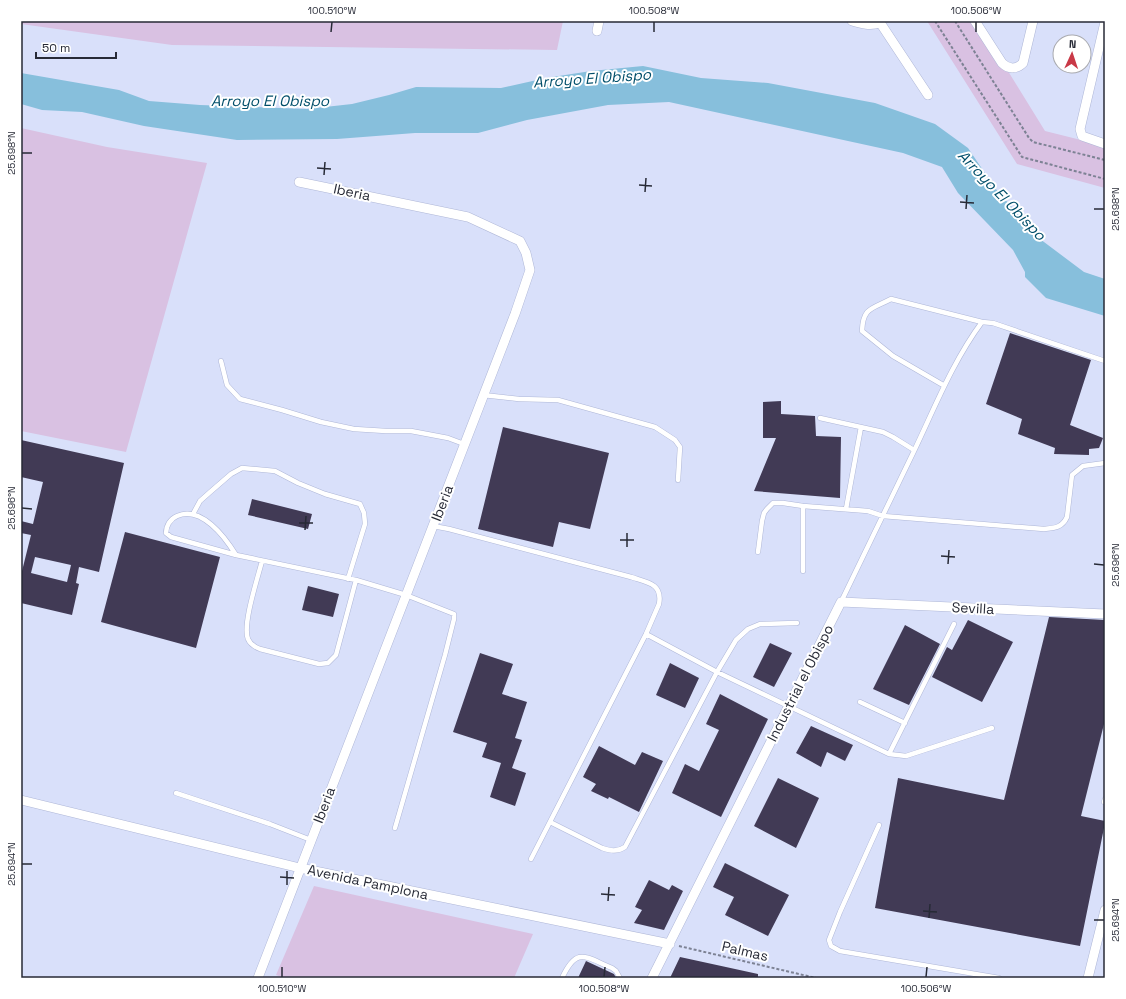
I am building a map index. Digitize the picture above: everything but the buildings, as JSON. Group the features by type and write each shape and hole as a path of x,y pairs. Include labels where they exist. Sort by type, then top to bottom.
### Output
{"street":[{"path":"597,31 599,21"},
{"path":"852,21 871,25 880,22 928,95"},
{"path":"974,21 1004,66 1009,68 1016,68 1021,65 1024,60 1033,21"},
{"path":"1105,22 1080,129 1082,136 1105,144"},
{"name":"Iberia","path":"258,978 515,314 530,270 526,253 520,241 468,217 299,182"},
{"name":"Sevilla","path":"841,602 1105,614"},
{"name":"Industrial el Obispo","path":"652,978 841,602"},
{"name":"Avenida Pamplona","path":"21,800 300,868 670,944"},
{"path":"1088,978 1105,910"}],"lane":[{"path":"943,386 893,356 862,331 863,320 867,311 891,299 982,322 993,323 1105,361"},
{"name":"Industrial el Obispo","path":"841,602 883,516 943,386 975,331 982,322"},
{"path":"221,361 227,385 240,399 321,422 354,428 411,431 448,438 464,444"},
{"path":"483,395 519,399 558,400 655,427 675,440 680,447 678,480"},
{"path":"820,418 883,432 914,450"},
{"path":"846,509 861,427"},
{"path":"758,552 762,521 767,509 777,503 868,511 883,516 1044,529 1057,528 1067,517 1072,474 1083,466 1105,463"},
{"path":"193,514 200,501 232,474 242,468 275,471 298,483 325,494 360,504 364,514 365,524 348,579"},
{"path":"803,506 803,571"},
{"path":"236,555 222,536 202,517 193,514 175,516 166,528 166,533 171,537 236,555 356,580 406,595 454,614 445,655 395,828"},
{"path":"433,526 631,576 656,586 659,591 660,604 646,634 531,859"},
{"path":"262,561 248,619 248,638 254,647 319,664 328,663 336,655 356,580"},
{"path":"550,822 602,848 611,851 620,851 625,847 717,672 736,640 748,629 760,624 797,623"},
{"path":"889,754 954,624"},
{"path":"646,634 717,672 889,754 906,756 912,755 992,728"},
{"path":"860,702 905,723"},
{"path":"176,793 270,824 311,840"},
{"path":"879,824 840,912 830,940 831,946 840,951 999,978"},
{"path":"562,978 570,962 574,958 580,956 612,968 616,971 620,978"}],"path":[{"path":"935,21 1022,157 1105,179"},
{"path":"955,21 1033,142 1105,160"},
{"name":"Palmas","path":"670,944 816,978"}],"shaded area":[{"path":"21,21 563,21 557,50 172,45 21,24"},
{"path":"927,21 977,21 1045,131 1105,146 1105,188 1017,164"},
{"path":"21,128 107,147 207,163 126,452 21,431"},
{"path":"314,886 533,934 514,978 284,978 276,975"}],"water":[{"name":"Arroyo El Obispo","path":"643,66 701,78 768,83 875,103 935,124 968,148 995,188 1040,239 1084,272 1105,279 1105,316 1046,298 1025,277 1025,272 1013,250 958,193 942,167 903,153 669,102 608,105 527,120 478,133 415,133 337,139 237,140 144,126 82,112 42,110 21,104 21,73 119,90 149,101 200,105 307,109 352,104 416,87 501,88 546,78 591,71"}]}
